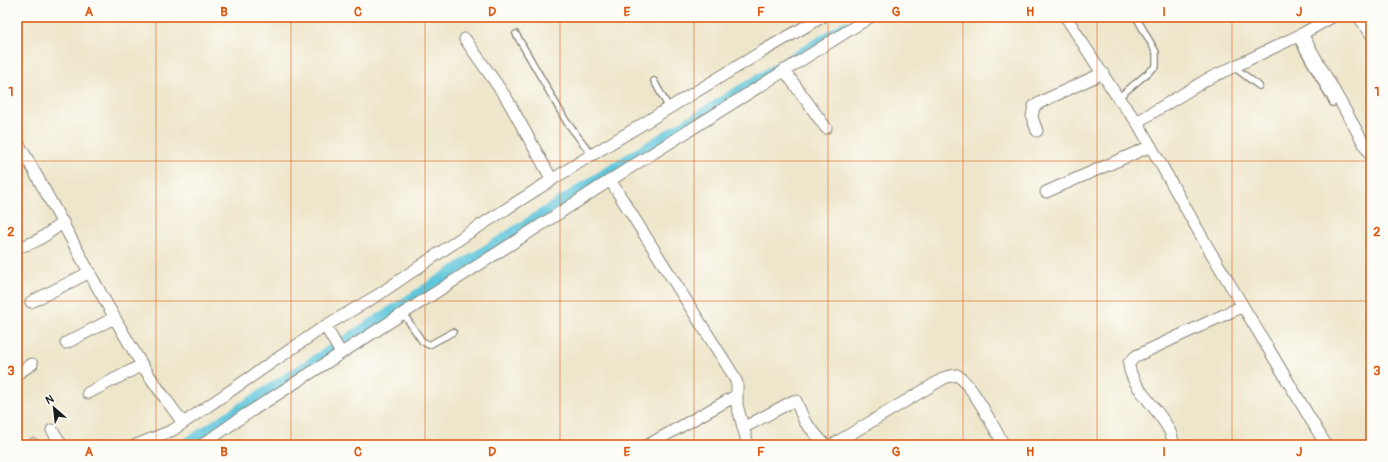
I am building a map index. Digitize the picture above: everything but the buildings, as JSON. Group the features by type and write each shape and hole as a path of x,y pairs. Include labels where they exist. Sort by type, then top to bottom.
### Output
{"street":[{"path":"136,445 173,430 378,295 466,234 669,108 822,17"},
{"path":"202,445 340,351 403,313 610,180 870,17"},
{"path":"1066,17 1118,98 1138,122 1150,146 1243,306 1326,445"},
{"path":"1138,122 1206,80 1299,35 1332,17"},
{"path":"1359,17 1371,34"},
{"path":"1299,35 1371,156"},
{"path":"465,39 507,99 552,180"},
{"path":"784,70 826,128"},
{"path":"1038,131 1032,117 1034,106 1103,73"},
{"path":"17,141 63,222 114,318 142,365 183,423"},
{"path":"1046,192 1150,146"},
{"path":"610,180 738,383 737,404 748,445"},
{"path":"17,246 35,241 63,222"},
{"path":"31,302 90,272"},
{"path":"1173,445 1171,435 1131,375 1129,363 1136,356 1243,306"},
{"path":"66,343 114,318"},
{"path":"326,328 340,351"},
{"path":"17,374 32,364"},
{"path":"88,393 142,365"},
{"path":"832,445 946,377 957,375 962,378 974,395 1004,445"},
{"path":"648,445 737,394"},
{"path":"743,428 793,401 796,401 805,422 825,445"},
{"path":"52,430 62,445"}],"lane":[{"path":"1118,98 1156,66 1156,52 1136,17"},
{"path":"516,34 566,121 592,155"},
{"path":"1299,35 1333,103"},
{"path":"1234,66 1259,86"},
{"path":"654,81 669,108"},
{"path":"403,313 422,341 430,345 452,332"}],"waterway":[{"path":"184,445 614,168 846,26"}]}
